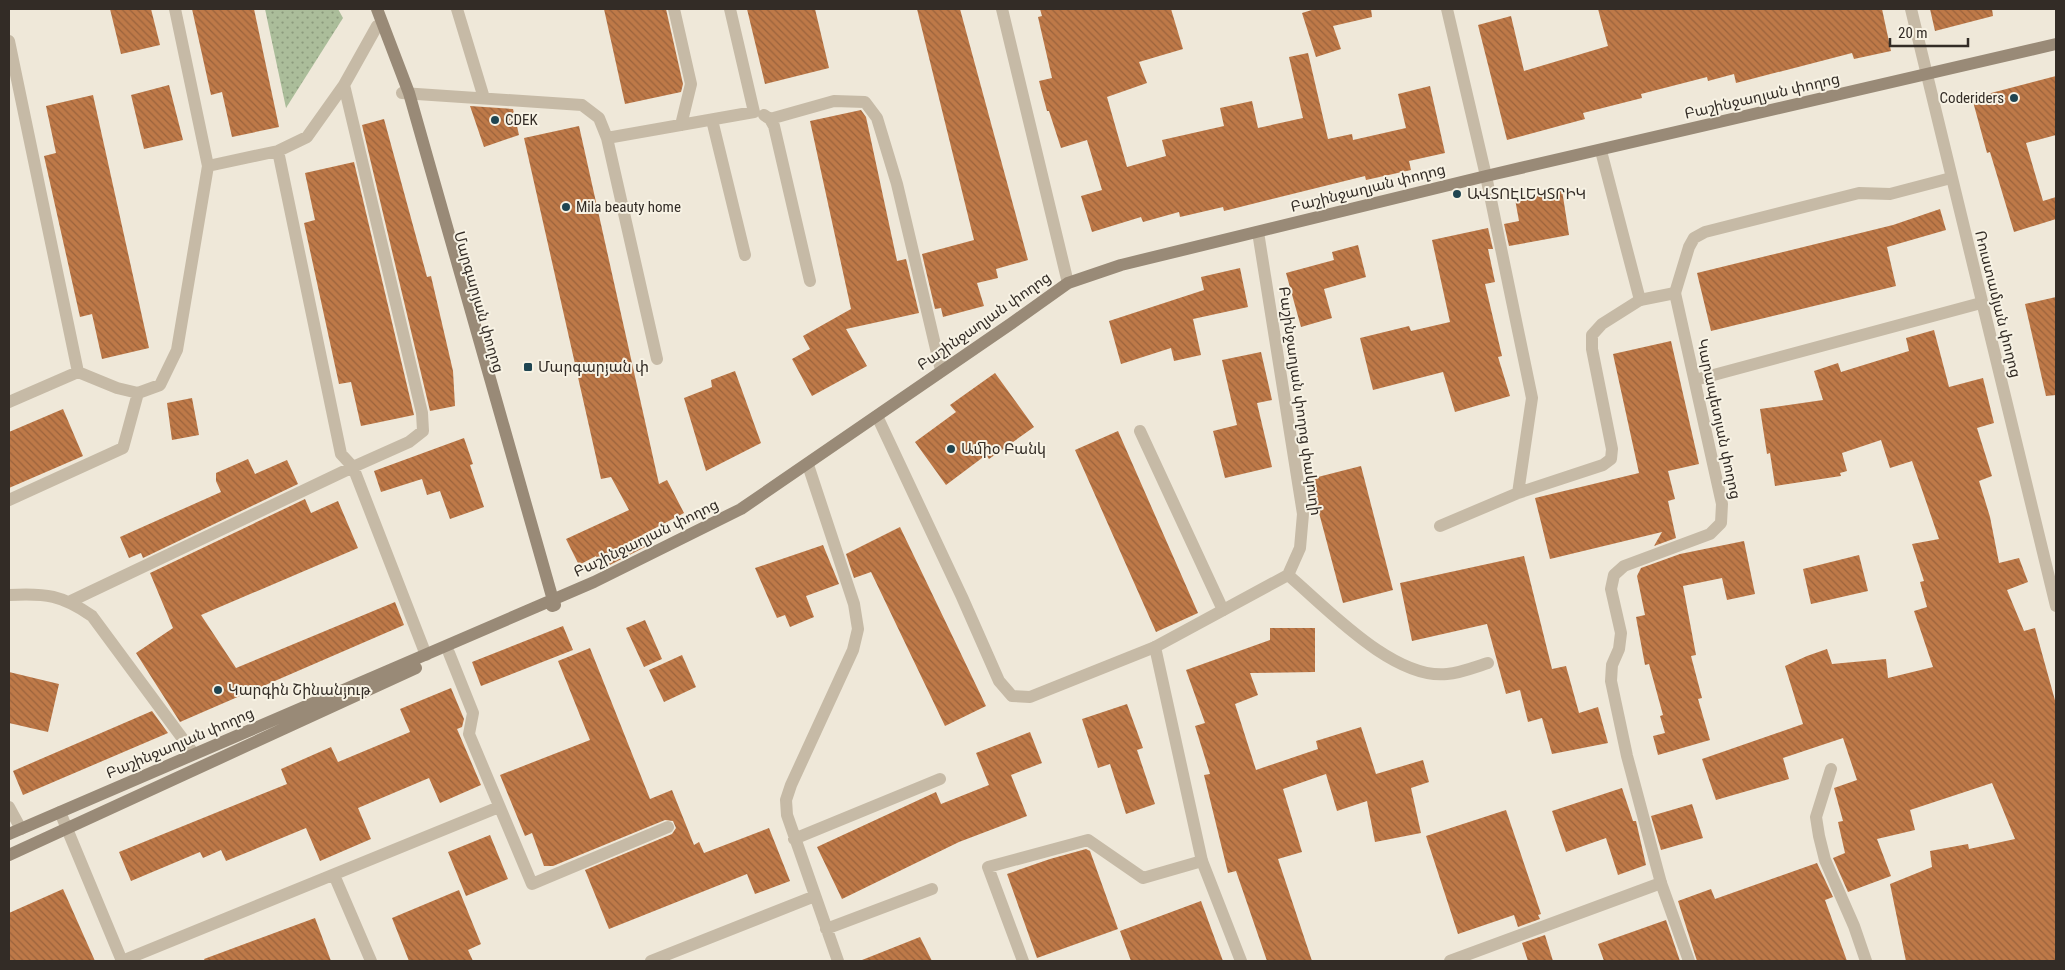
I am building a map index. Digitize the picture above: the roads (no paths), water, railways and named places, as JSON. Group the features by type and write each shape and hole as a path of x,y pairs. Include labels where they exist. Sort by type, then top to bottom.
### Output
{"main road":[{"name":"Մարգարյան փողոց","path":"369,9 406,93"},
{"name":"Մարգարյան փողոց","path":"377,9 406,93 551,604"},
{"name":"Բաշինջաղյան փողոց","path":"9,855 449,653 741,509 808,465 1068,282 1121,265 1486,176 1601,151 2056,44"},
{"name":"Բաշինջաղյան փողոց","path":"15,832 426,655 551,604"}],"street":[{"path":"9,402 78,372 118,388 138,393 160,385 177,350 208,166 175,9"},
{"path":"458,9 484,98"},
{"path":"674,9 691,84 681,125"},
{"path":"730,9 754,112"},
{"path":"1002,9 1068,282"},
{"path":"1447,9 1486,176 1532,398 1518,493"},
{"name":"Ռուստամյան փողոց","path":"1912,9 1981,303 2056,606"},
{"path":"208,166 278,151 307,137 344,85 377,26"},
{"path":"9,41 78,372"},
{"path":"71,601 409,442 423,431 422,413 344,85"},
{"path":"406,93 582,105 599,118 607,138 657,358"},
{"path":"607,138 754,112 770,119 834,101 865,102 877,118 897,184 941,370"},
{"path":"770,119 810,281"},
{"path":"712,120 745,255"},
{"path":"278,151 340,454 354,467 426,655"},
{"path":"1601,151 1640,300"},
{"path":"1440,526 1518,493 1603,465 1611,459 1612,449 1592,349 1592,335 1602,324 1640,300 1675,293 1689,247 1694,238 1705,232 1859,193 1890,194 1951,178"},
{"name":"Բաշինջաղյան փողոց փակուղի","path":"1258,232 1303,514 1300,548 1288,575"},
{"name":"Կարապետյան փողոց","path":"1675,293 1722,504 1721,523 1710,534 1624,566 1614,575 1611,589 1621,633 1619,649 1612,665 1611,681 1627,756 1660,879 1689,961"},
{"path":"1695,380 1981,303"},
{"path":"9,500 123,448 138,393"},
{"path":"877,416 962,597 999,681 1012,696 1030,697 1155,647 1288,575 1365,640 1397,662 1412,669 1420,672 1446,674 1488,663"},
{"path":"1140,430 1223,610"},
{"path":"808,465 854,604 858,628 852,650 786,800 787,815 794,839 838,961"},
{"path":"9,595 40,594 71,601 92,616 194,754"},
{"path":"1155,647 1202,860 1241,961"},
{"path":"449,653 473,713 469,734 532,884 668,827"},
{"path":"1831,769 1816,817 1819,836 1825,860 1854,926 1866,961"},
{"path":"794,839 940,779"},
{"path":"9,807 15,832"},
{"path":"60,812 122,961 499,807"},
{"path":"1023,961 988,867 1088,840 1143,878 1202,860"},
{"path":"334,875 371,961"},
{"path":"1450,961 1660,879"},
{"path":"826,929 932,889"},
{"path":"651,961 815,896"}],"place":[{"name":"Coderiders","path":"2014,98"},
{"name":"CDEK","path":"495,120"},
{"name":"ԱՎՏՈԷԼԵԿՏՐԻԿ","path":"1457,194"},
{"name":"Mila beauty home","path":"566,207"},
{"name":"Մարգարյան փ","path":"528,367"},
{"name":"Ամիօ Բանկ","path":"951,449"},
{"name":"Կարգին Շինանյութ","path":"218,690"}]}
